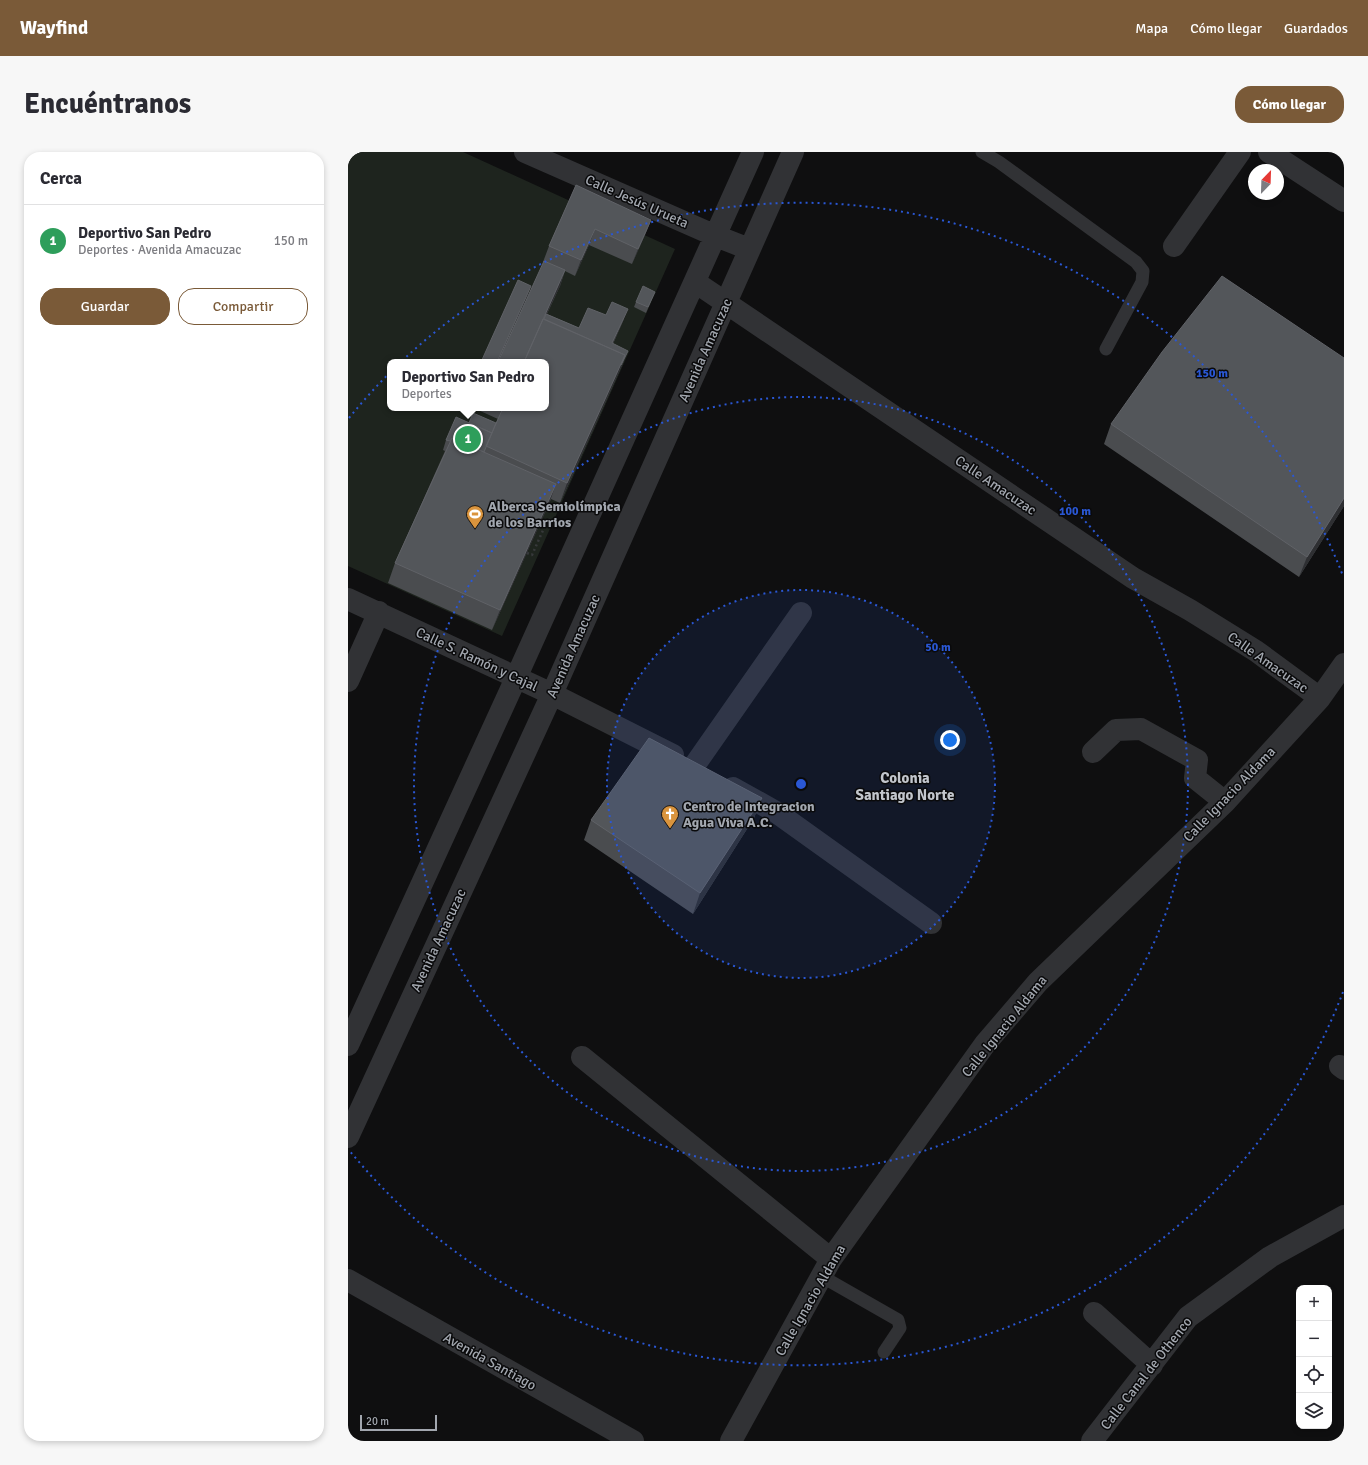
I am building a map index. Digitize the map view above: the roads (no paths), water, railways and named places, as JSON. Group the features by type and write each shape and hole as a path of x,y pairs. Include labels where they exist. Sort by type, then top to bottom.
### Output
{"street":[{"name":"Calle Jesús Urueta","path":"526,152 716,236 749,249"},
{"path":"348,1045 516,678 753,152"},
{"name":"Avenida Amacuzac","path":"348,1136 552,694 793,152"},
{"path":"1174,246 1240,152"},
{"path":"1269,152 1344,201"},
{"name":"Calle Amacuzac","path":"695,282 1133,578 1190,610 1256,651 1320,698"},
{"name":"Calle S. Ramón y Cajal","path":"348,599 379,612 552,694 694,766 776,812 931,923"},
{"path":"348,681 379,612"},
{"path":"694,766 801,613"},
{"name":"Calle Ignacio Aldama","path":"731,1441 826,1267 985,1044 1038,982 1224,802 1320,698 1344,664"},
{"path":"1093,752 1116,730 1141,729 1197,760 1195,778 1224,802"},
{"path":"582,1057 826,1267"},
{"name":"Calle Canal de Othenco","path":"1092,1441 1188,1317 1270,1257 1344,1216"},
{"name":"Avenida Santiago","path":"348,1280 633,1441"},
{"path":"1094,1313 1152,1365"}],"lane":[{"path":"982,152 1130,257 1143,270 1142,282 1106,349"},
{"path":"826,1267 898,1320 900,1328 884,1352"}],"place":[{"name":"Deportivo San Pedro","path":"468,439"},
{"name":"Alberca Semiolímpica de los Barrios","path":"475,529"},
{"name":"Centro de Integracion Agua Viva A.C.","path":"670,829"}],"district":[{"name":"Colonia Santiago Norte","path":"905,786"}]}
